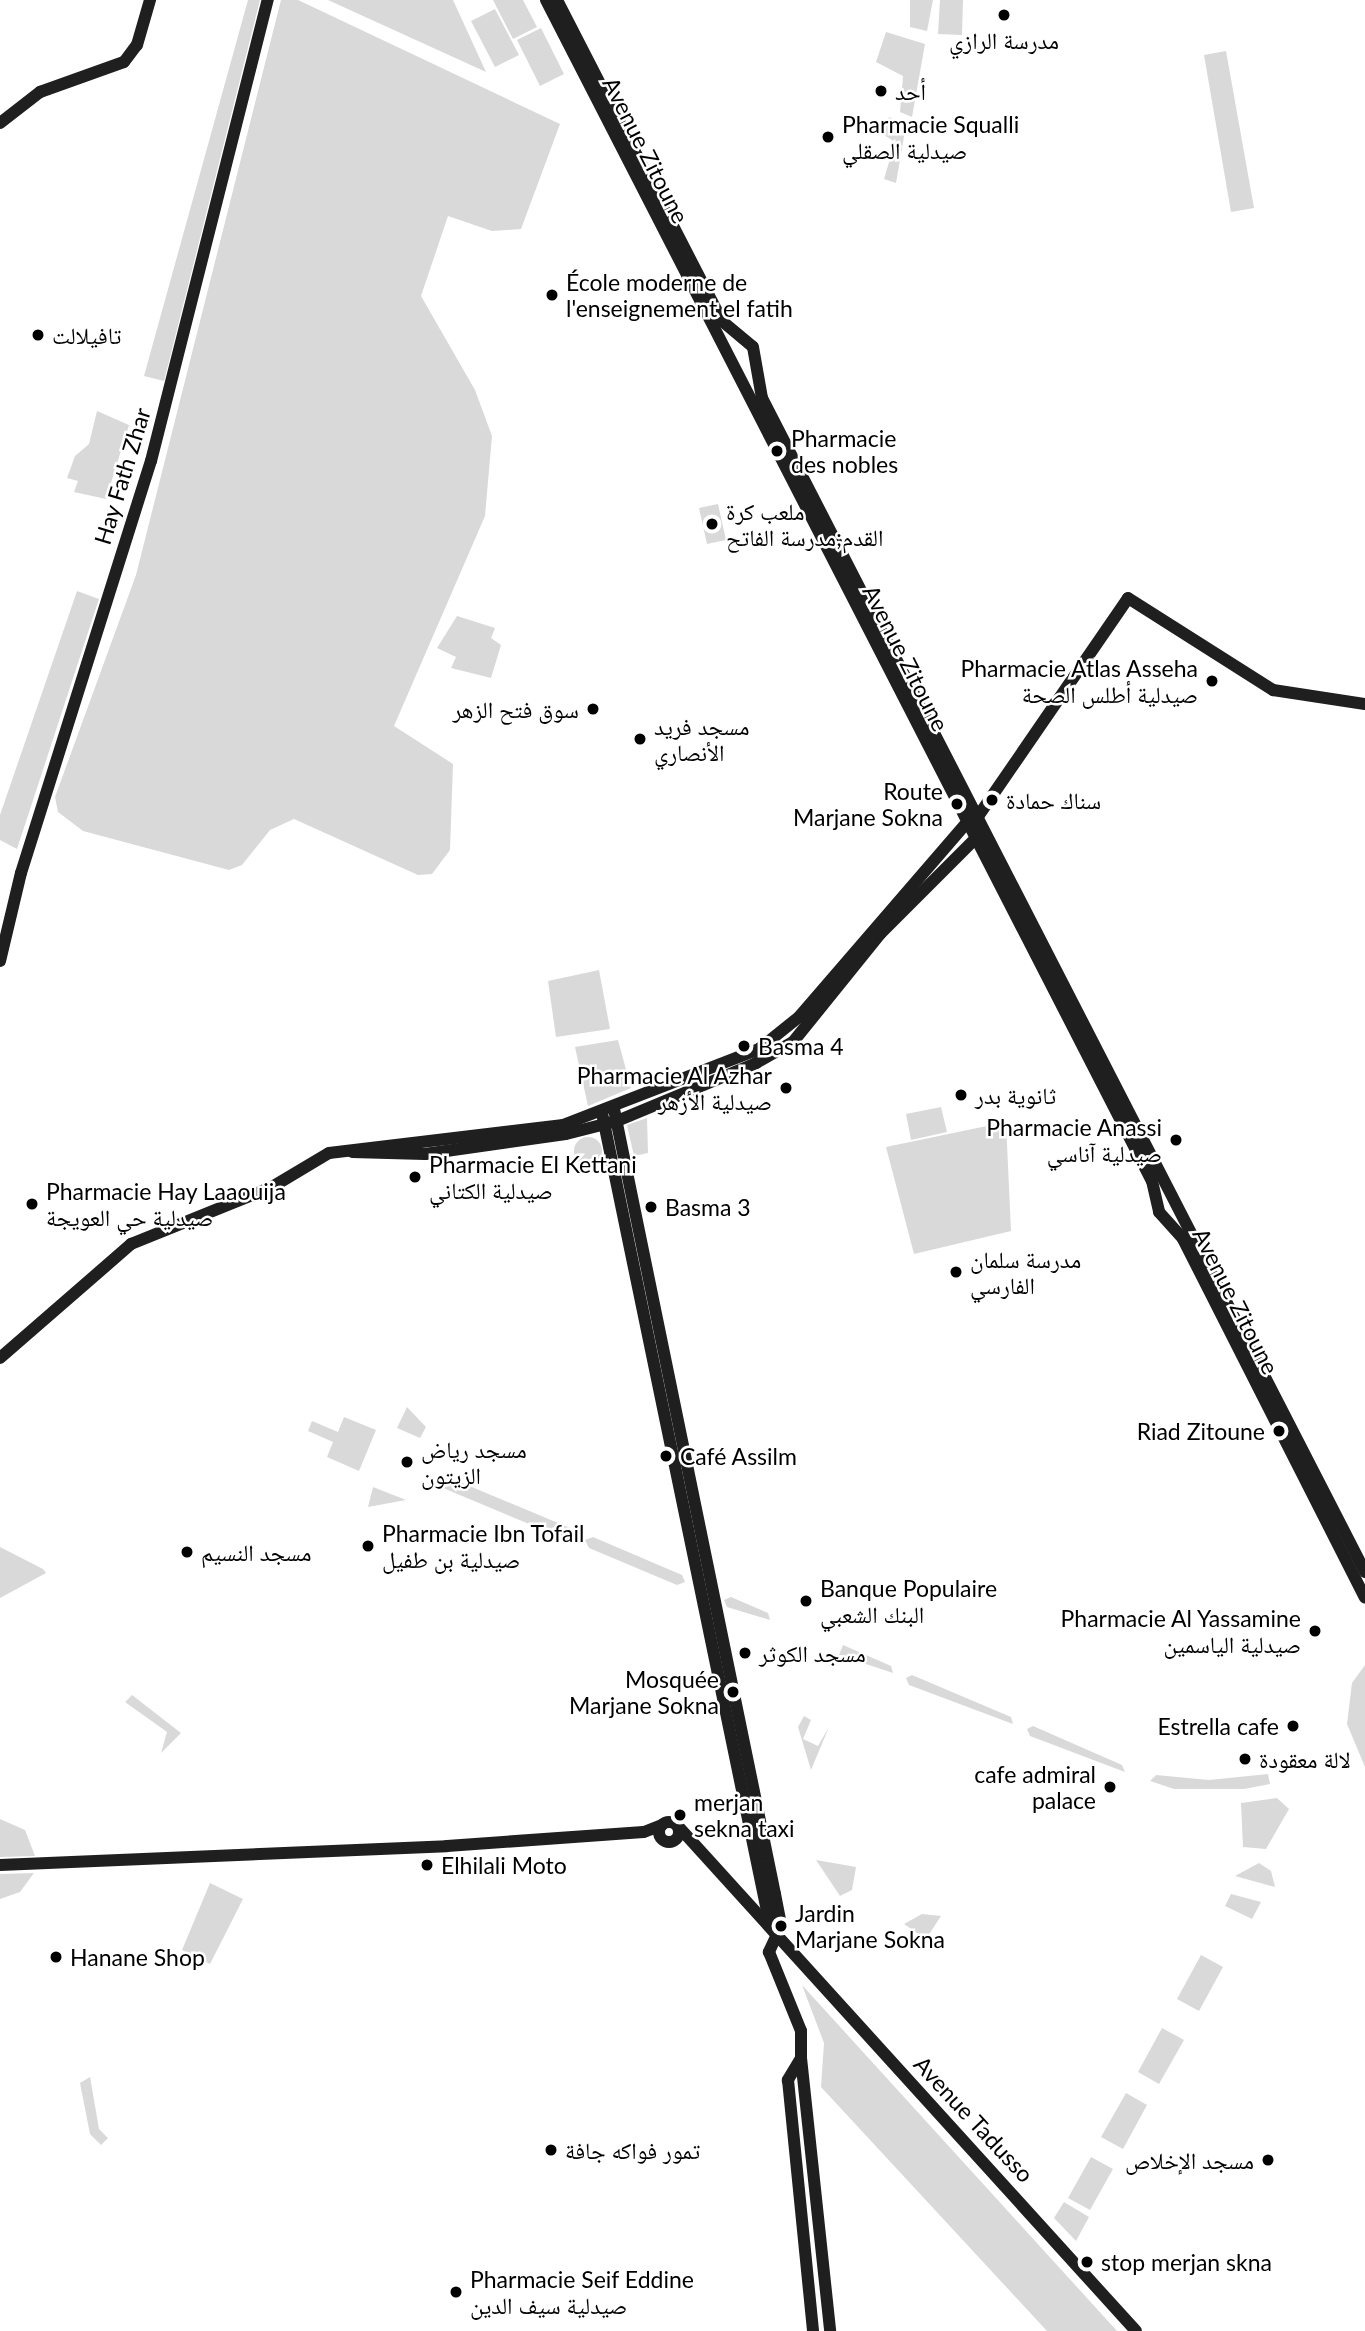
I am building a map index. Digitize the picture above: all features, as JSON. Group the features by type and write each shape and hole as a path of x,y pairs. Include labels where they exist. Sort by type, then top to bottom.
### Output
{"street":[{"path":"0,123 40,92 124,62 137,45 150,0"},
{"name":"Hay Fath Zhar","path":"0,961 21,873 151,461 268,0"},
{"name":"Avenue Zitoune","path":"546,0 728,362 971,832 1164,1218 1183,1239 1365,1597"},
{"name":"Avenue Zitoune","path":"557,0 722,321 744,341"},
{"path":"744,341 753,347 754,361 744,370 728,362 731,344 744,341"},
{"name":"Avenue Zitoune","path":"754,361 762,398 986,828 1365,1572"},
{"path":"0,1358 131,1244 272,1187 339,1150 528,1131 609,1117 793,1042 888,925 971,832 978,815 1128,598 1273,690 1365,704"},
{"path":"971,832 986,828"},
{"path":"609,1117 770,1926"},
{"path":"609,1117 780,1937 769,1952 797,2017 830,2331"},
{"path":"1158,1204 1175,1196"},
{"path":"1164,1218 1181,1213"},
{"name":"Avenue Tadusso","path":"666,1835 677,1825 1136,2331"},
{"path":"0,1865 644,1832 694,1843"},
{"path":"801,2058 788,2080 813,2331"}],"shaded area":[{"path":"248,0 260,0 164,381 144,376"},
{"path":"281,0 298,0 560,124 521,229 492,231 448,216 421,296 475,390 492,436 485,516 394,726 453,764 450,850 432,874 418,875 294,819 270,830 242,865 229,870 83,831 58,812 55,797 136,575"},
{"path":"328,0 453,0 486,72"},
{"path":"493,0 523,0 537,27 513,39"},
{"path":"910,0 933,0 927,31 910,27"},
{"path":"940,0 963,0 962,35 938,34"},
{"path":"495,9 519,55 495,67 471,21"},
{"path":"541,28 564,74 540,86 517,40"},
{"path":"886,32 925,44 912,117 900,112 903,76 876,62"},
{"path":"1226,51 1254,208 1231,212 1204,55"},
{"path":"889,117 906,125 896,183 884,179 895,142 884,135"},
{"path":"97,411 129,425 106,499 74,492 78,481 67,478 75,456 89,444"},
{"name":"ملعب كرة القدم;مدرسة الفاتح","path":"718,504 726,540 707,544 699,508"},
{"path":"77,591 99,599 17,849 0,840 0,815"},
{"path":"457,616 495,628 491,638 501,645 491,678 451,668 456,657 437,648"},
{"path":"599,970 610,1029 556,1037 548,981"},
{"path":"618,1040 631,1088 588,1106 575,1047"},
{"path":"941,1107 947,1132 911,1140 906,1114"},
{"path":"647,1118 648,1153 634,1156 627,1125"},
{"path":"1006,1122 1011,1231 914,1254 886,1147"},
{"path":"588,1137 598,1141 602,1151 598,1161 588,1165 578,1161 574,1151 578,1141"},
{"path":"407,1407 426,1427 420,1438 397,1428"},
{"path":"344,1417 376,1430 359,1471 327,1457 333,1442 308,1431 312,1421 338,1432"},
{"path":"448,1477 570,1528 573,1536 565,1539 443,1488 440,1480"},
{"path":"373,1487 406,1500 368,1507"},
{"path":"593,1537 682,1575 685,1582 677,1585 589,1548 585,1540"},
{"path":"0,1547 43,1569 46,1573 0,1598"},
{"path":"731,1597 768,1613 770,1620 727,1607 724,1600"},
{"path":"843,1645 891,1666 893,1673 839,1655"},
{"path":"1365,1665 1365,1767 1347,1724 1352,1683"},
{"path":"912,1675 1011,1717 1013,1724 909,1685 906,1678"},
{"path":"132,1695 181,1733 161,1753 167,1732 125,1702"},
{"path":"804,1716 811,1720 803,1739 818,1746 829,1727 811,1770 798,1727"},
{"path":"1033,1726 1122,1765 1125,1772 1030,1736 1027,1729"},
{"path":"1268,1774 1270,1784 1244,1789 1174,1789 1150,1781 1156,1775 1209,1780"},
{"path":"1277,1798 1289,1809 1266,1849 1243,1847 1241,1803"},
{"path":"0,1819 25,1830 35,1856 0,1857"},
{"path":"816,1860 856,1867 852,1890 840,1896"},
{"path":"1259,1863 1271,1871 1275,1887 1235,1876"},
{"path":"34,1873 20,1892 0,1899 0,1874"},
{"path":"210,1883 243,1899 210,1964 182,1950"},
{"path":"1231,1894 1261,1902 1252,1919 1225,1906"},
{"path":"922,1914 941,1916 926,1939 904,1924"},
{"path":"1201,1955 1223,1967 1199,2011 1177,1999"},
{"path":"802,1985 1117,2331 1047,2331 821,2087 824,2043"},
{"path":"1162,2028 1184,2040 1159,2084 1138,2072"},
{"path":"90,2077 99,2129 108,2138 101,2145 90,2134 80,2083"},
{"path":"1126,2093 1147,2105 1123,2149 1101,2137"},
{"path":"1091,2157 1113,2169 1090,2210 1068,2198"},
{"path":"1064,2202 1089,2217 1076,2241 1054,2218"}],"place":[{"name":"مدرسة الرازي","path":"1004,15"},
{"name":"أحد","path":"881,91"},
{"name":"Pharmacie Squalli صيدلية الصقلي","path":"828,137"},
{"name":"École moderne de l'enseignement el fatih","path":"552,295"},
{"name":"تافيلالت","path":"38,335"},
{"name":"Pharmacie des nobles","path":"777,451"},
{"name":"ملعب كرة القدم;مدرسة الفاتح","path":"712,524"},
{"name":"Pharmacie Atlas Asseha صيدلية أطلس الصحة","path":"1212,681"},
{"name":"سوق فتح الزهر","path":"593,709"},
{"name":"مسجد فريد الأنصاري","path":"640,739"},
{"name":"سناك حمادة","path":"992,800"},
{"name":"Route Marjane Sokna","path":"957,804"},
{"name":"Basma 4","path":"744,1046"},
{"name":"Pharmacie Al Azhar صيدلية الأزهر","path":"786,1088"},
{"name":"ثانوية بدر","path":"961,1095"},
{"name":"Pharmacie Anassi صيدلية آناسي","path":"1176,1140"},
{"name":"Pharmacie El Kettani صيدلية الكتاني","path":"415,1177"},
{"name":"Pharmacie Hay Laaouija صيدلية حي العويجة","path":"32,1204"},
{"name":"Basma 3","path":"651,1207"},
{"name":"مدرسة سلمان الفارسي","path":"956,1272"},
{"name":"Riad Zitoune","path":"1279,1431"},
{"name":"Café Assilm","path":"666,1456"},
{"name":"مسجد رياض الزيتون","path":"407,1462"},
{"name":"Pharmacie Ibn Tofail صيدلية بن طفيل","path":"368,1546"},
{"name":"مسجد النسيم","path":"187,1552"},
{"name":"Banque Populaire البنك الشعبي","path":"806,1601"},
{"name":"Pharmacie Al Yassamine صيدلية الياسمين","path":"1315,1631"},
{"name":"مسجد الكوثر","path":"745,1653"},
{"name":"Mosquée Marjane Sokna","path":"733,1692"},
{"name":"Estrella cafe","path":"1293,1726"},
{"name":"لالة معقودة","path":"1245,1759"},
{"name":"cafe admiral palace","path":"1110,1787"},
{"name":"merjan sekna taxi","path":"680,1815"},
{"name":"Elhilali Moto","path":"427,1865"},
{"name":"Jardin Marjane Sokna","path":"781,1926"},
{"name":"Hanane Shop","path":"56,1957"},
{"name":"تمور فواكه جافة","path":"551,2150"},
{"name":"مسجد الإخلاص","path":"1268,2160"},
{"name":"stop merjan skna","path":"1087,2262"},
{"name":"Pharmacie Seif Eddine صيدلية سيف الدين","path":"456,2292"}]}
